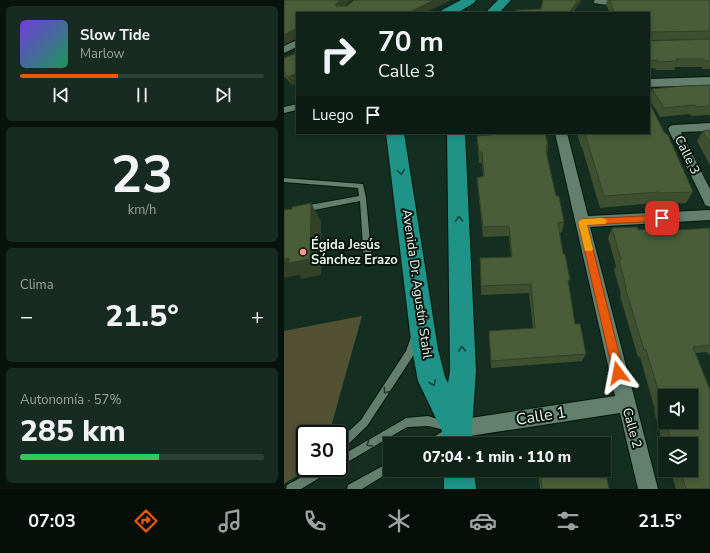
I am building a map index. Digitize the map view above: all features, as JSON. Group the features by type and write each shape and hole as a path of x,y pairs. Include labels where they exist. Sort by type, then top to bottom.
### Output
{"highway":[{"path":"449,12 470,0"},
{"path":"491,12 496,0"},
{"path":"492,12 505,0"},
{"path":"456,134 462,371 457,437"},
{"name":"Avenida Dr. Agustín Stahl","path":"393,135 432,381 457,437"},
{"path":"459,477 460,489"}],"street":[{"path":"597,12 598,1 636,1"},
{"path":"284,50 296,44"},
{"path":"650,83 710,80"},
{"path":"284,110 296,107"},
{"name":"Calle 3","path":"710,127 674,128 710,202"},
{"name":"Calle 2","path":"561,134 648,489"},
{"path":"582,222 710,215"},
{"name":"Calle 1","path":"457,437 626,403"}],"lane":[{"path":"284,180 361,186 368,263"},
{"path":"298,210 363,198"},
{"path":"348,438 364,423 410,353 421,319"},
{"path":"348,457 406,423 428,421 457,437"},
{"path":"352,489 383,471"},
{"path":"292,488 305,477"},
{"path":"292,488 312,477"}],"shaded area":[{"path":"362,316 332,425 296,425 296,476 284,484 284,331"}],"building":[{"path":"284,0 340,0 336,6 347,6 354,0 434,0 410,12 296,12 296,29 284,35"},
{"path":"543,0 578,0 570,12 514,12 517,10 541,9"},
{"path":"609,0 710,0 710,31 651,32 650,34 650,12 615,12"},
{"path":"710,39 710,61 706,61 704,59 676,59 677,61 658,62 658,60 650,61 650,40"},
{"path":"296,53 296,73 288,77 284,72 284,58"},
{"path":"710,85 710,106 696,107 695,105 664,108 652,89 683,86"},
{"path":"650,104 664,132 668,135 693,192 660,192 604,196 585,134 650,134"},
{"path":"710,130 710,144 703,131"},
{"path":"501,134 545,134 548,145 546,145 546,151 556,196 559,196 564,222 558,223 563,254 565,254 570,280 568,280 575,324 580,324 586,354 491,361 489,331 535,328 531,284 481,286 480,258 512,257 509,226 483,227 477,178 484,176 482,152 479,152 477,136"},
{"path":"311,203 310,259 289,263 289,258 284,259 284,210"},
{"path":"637,227 638,230 661,229 662,231 709,228 710,230 710,345 693,347 710,390 710,489 686,489 682,477 698,477 698,437 670,437 668,429 698,429 698,389 658,390 646,350 644,350 625,287 619,260 621,260 612,228"},
{"path":"541,477 607,477 609,489 542,489"}],"slow traffic":[{"path":"589,249 582,222 602,221"}],"place":[{"name":"Égida Jesús Sánchez Erazo","path":"303,252"}],"route":[{"path":"618,373 582,222 662,218"}]}
